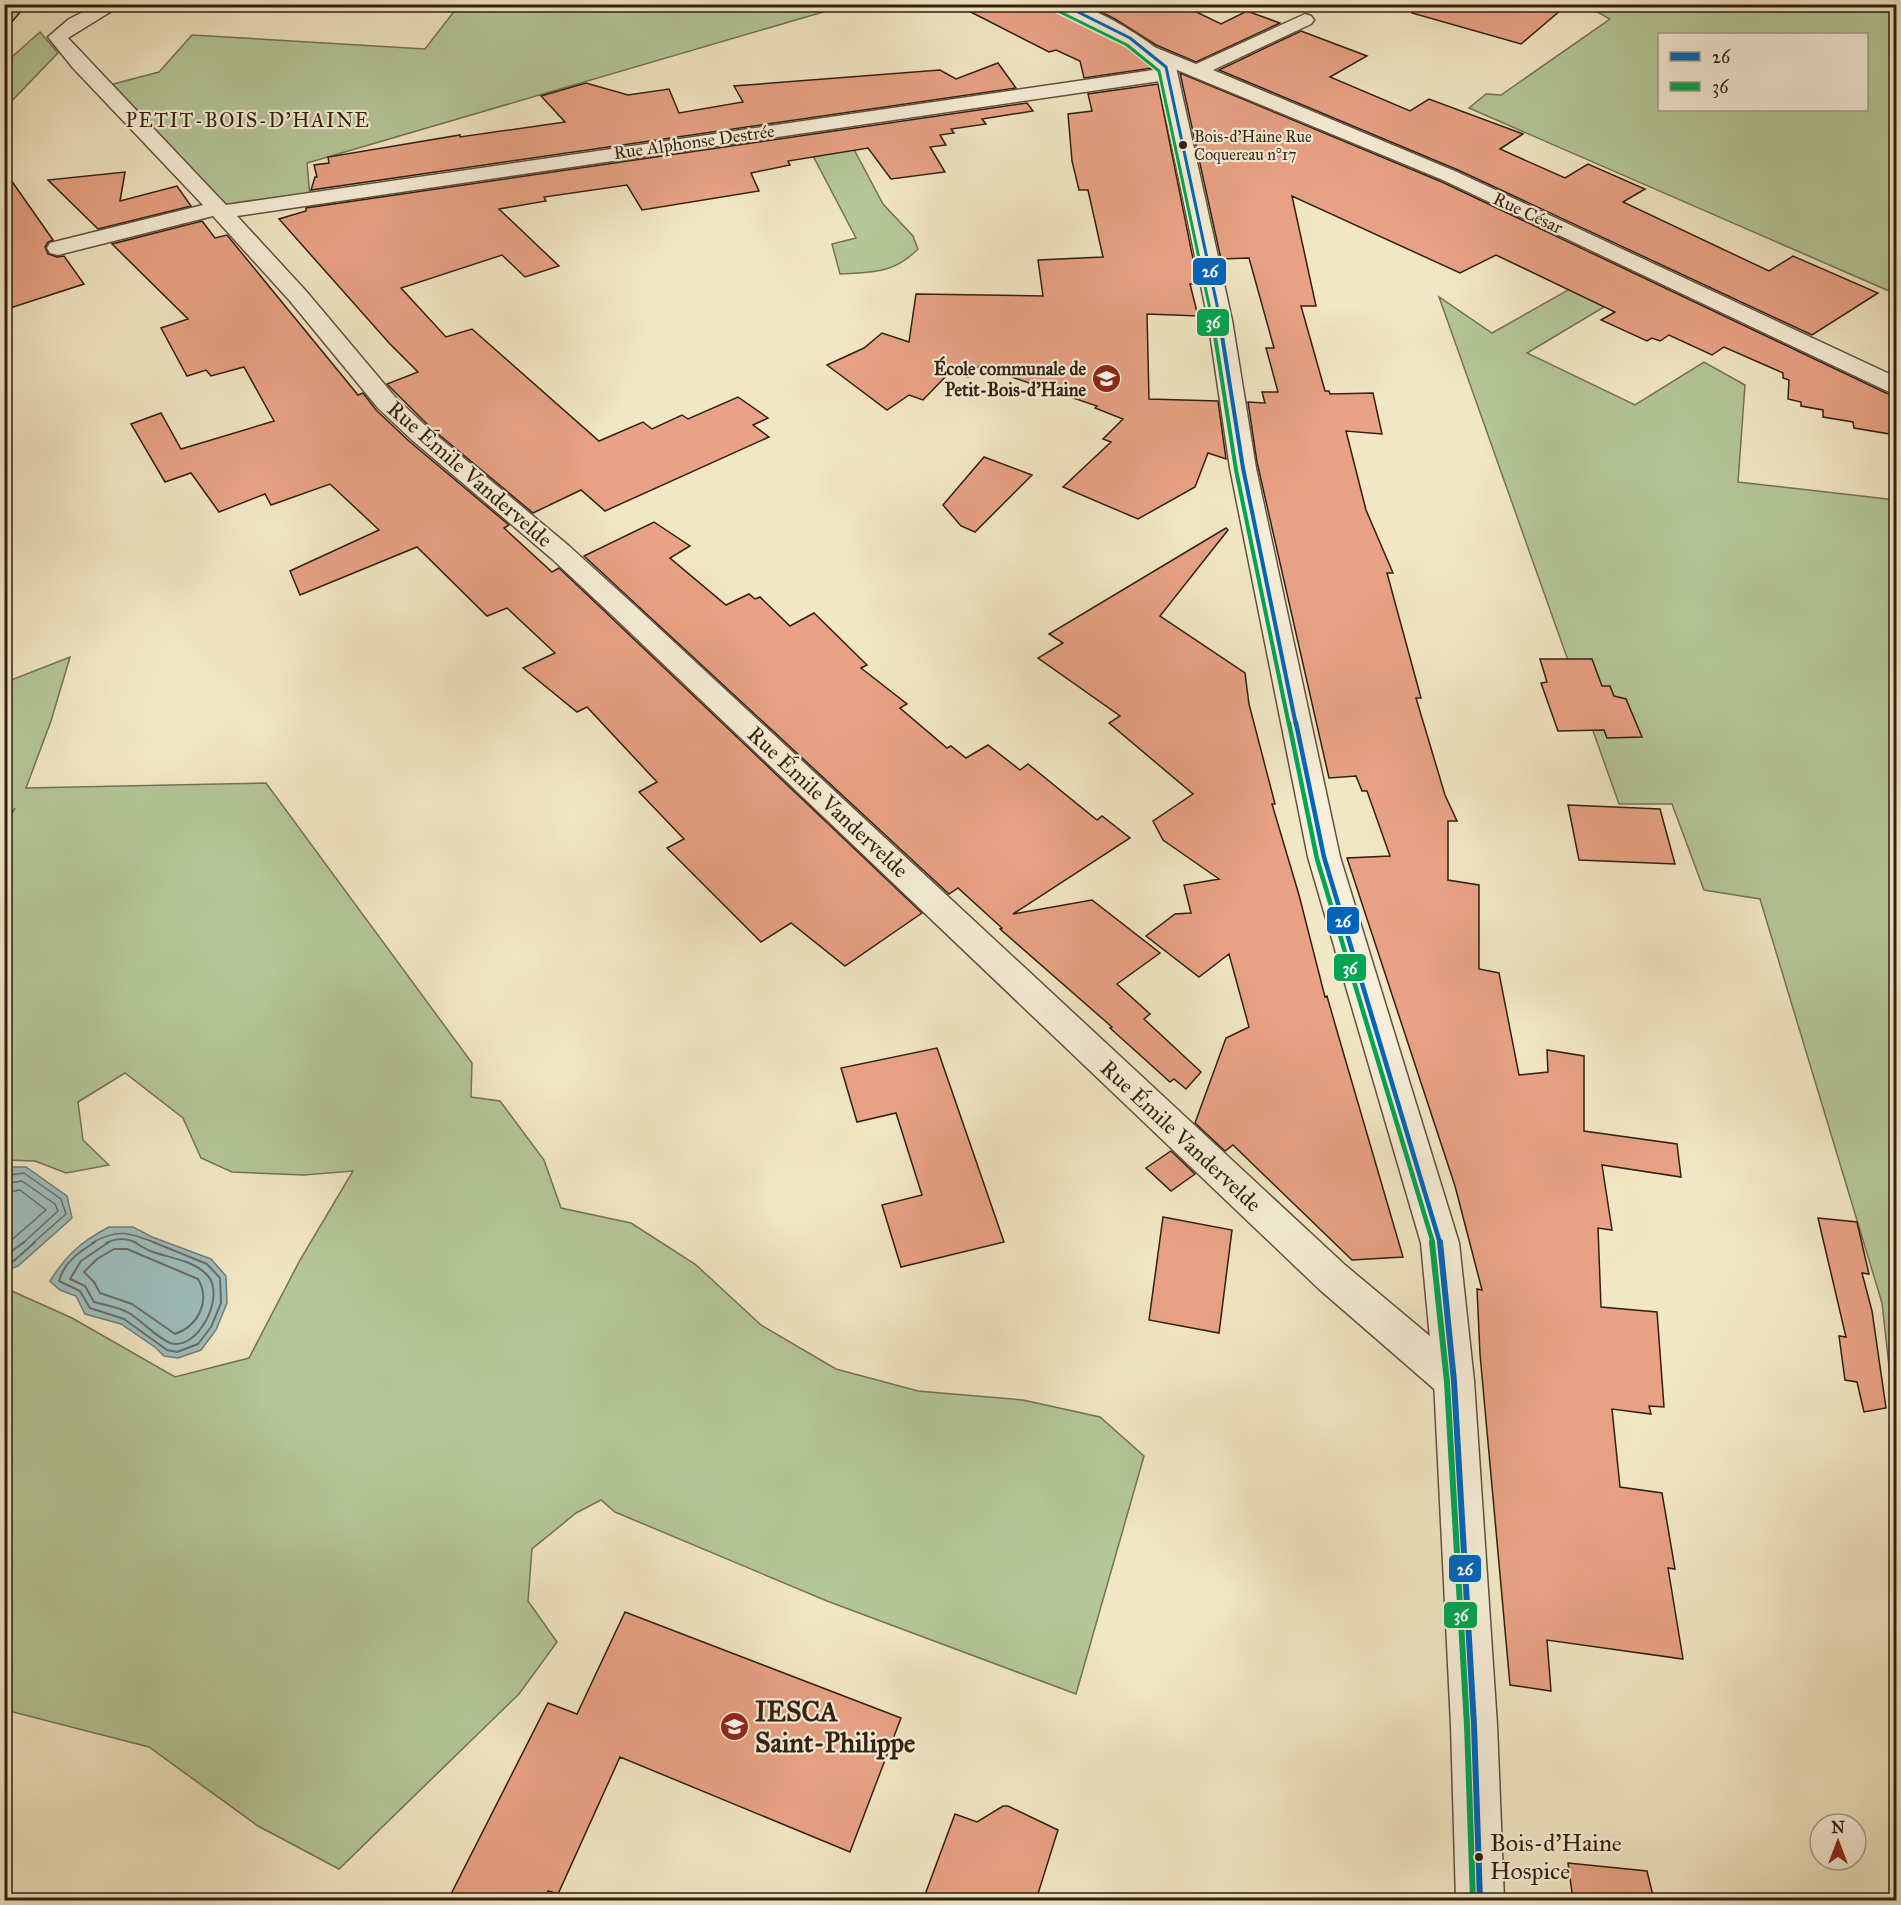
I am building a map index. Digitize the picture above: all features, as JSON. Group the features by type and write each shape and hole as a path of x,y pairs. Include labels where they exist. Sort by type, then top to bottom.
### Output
{"main road":[{"path":"4,19 17,4"}],"street":[{"name":"Rue Émile Vandervelde","path":"114,4 76,23 57,37 298,296 387,403 616,603 1332,1277 1454,1381"},
{"name":"Rue César","path":"1061,4 1135,40 1171,66 1450,176 1896,386"},
{"path":"1305,20 1171,66 1220,320 1243,468 1324,857 1440,1243 1454,1381 1474,1725 1480,1900"},
{"name":"Rue Alphonse Destrée","path":"220,210 1171,66"},
{"path":"58,248 220,210"}],"green space":[{"path":"1596,4 1896,5 1896,294 1469,108 1486,94 1501,95 1610,19 1592,9"},
{"path":"459,5 847,5 307,163 310,197 221,212 102,87 159,72 192,35 425,49"},
{"path":"40,32 58,53 5,108 5,63"},
{"path":"832,125 850,142 883,204 913,236 918,249 900,263 873,272 840,274 832,244 856,238 799,129"},
{"path":"1625,258 1659,274 1527,353 1635,405 1704,362 1745,385 1738,482 1896,500 1896,1430 1882,1303 1760,899 1704,890 1672,804 1619,804 1439,297 1492,333"},
{"path":"70,657 51,721 26,788 266,783 472,1063 471,1097 500,1101 544,1160 561,1208 631,1223 695,1264 761,1325 836,1369 918,1391 1023,1400 1100,1417 1144,1456 1076,1694 827,1601 615,1512 601,1500 576,1513 532,1549 528,1601 557,1642 519,1694 339,1869 258,1826 149,1747 5,1710 5,1288 72,1318 175,1377 249,1358 300,1260 353,1171 304,1175 232,1172 201,1158 183,1118 125,1073 78,1102 83,1140 109,1165 66,1173 35,1161 5,1160 4,826 15,808 5,823 5,689 11,680"}],"water":[{"path":"13,1167 26,1167 67,1196 72,1218 18,1266 5,1271 5,1172"},
{"path":"109,1227 133,1227 152,1237 211,1259 226,1276 227,1303 216,1330 201,1350 178,1358 164,1356 121,1324 85,1314 76,1296 60,1290 50,1281 62,1263 75,1250"}],"building":[{"path":"955,4 1050,4 1054,10 1123,44 1152,68 1084,78 1080,61 1056,50 1049,52"},
{"path":"1085,4 1180,4 1221,24 1247,11 1280,23 1196,62 1156,45 1115,19"},
{"path":"1413,4 1568,4 1521,44 1412,13"},
{"path":"1301,31 1367,56 1330,77 1410,111 1429,99 1523,134 1500,149 1565,178 1588,164 1645,189 1623,202 1769,271 1793,256 1878,293 1812,335 1458,170 1219,70"},
{"path":"998,63 1016,88 311,190 315,177 317,177 314,165 329,163 328,157 460,135 460,137 565,122 541,96 586,83 628,95 669,89 679,113 743,102 734,86 940,70 956,79"},
{"path":"1180,73 1442,182 1886,393 1896,395 1896,435 1854,428 1853,422 1823,417 1823,410 1801,406 1801,402 1788,399 1789,380 1783,378 1783,373 1724,347 1712,355 1669,335 1660,341 1652,338 1647,341 1601,320 1615,312 1496,255 1460,273 1292,196 1316,306 1301,306 1325,391 1329,391 1330,394 1373,393 1382,434 1346,431 1366,510 1393,573 1387,573 1421,698 1416,698 1445,795 1457,821 1448,821 1448,880 1479,885 1479,969 1499,973 1519,1075 1548,1072 1547,1050 1584,1056 1584,1131 1677,1144 1681,1177 1602,1165 1612,1230 1598,1228 1601,1307 1657,1312 1664,1407 1649,1406 1651,1414 1612,1409 1620,1487 1662,1493 1675,1569 1668,1568 1683,1659 1547,1640 1551,1691 1510,1685 1480,1354 1477,1289 1482,1290 1455,1186 1347,858 1390,856 1367,791 1362,791 1356,776 1329,778 1257,462 1248,402 1265,403 1262,392 1278,392 1266,348 1274,348 1249,258 1221,259"},
{"path":"1158,84 1193,259 1194,284 1190,284 1198,316 1147,314 1149,399 1218,401 1226,459 1208,453 1195,487 1138,519 1063,487 1111,442 1103,439 1123,419 1095,408 1097,406 979,366 968,377 952,370 923,400 909,395 887,410 827,365 864,348 882,333 909,342 916,294 1043,296 1038,260 1103,257 1088,190 1079,190 1072,161 1068,114 1092,111 1088,94"},
{"path":"1027,103 1033,111 982,119 986,124 951,129 954,133 940,135 946,145 930,147 945,172 891,179 868,148 788,161 790,165 751,173 759,191 642,210 627,185 544,197 546,201 499,209 559,266 525,277 502,255 401,288 446,337 472,329 599,441 643,422 652,429 682,415 688,419 738,397 768,418 753,425 769,437 605,511 581,490 533,513 431,428 387,384 418,372 390,344 279,219 306,211 306,208"},
{"path":"4,170 53,240 45,247 48,254 57,257 64,256 84,284 4,310"},
{"path":"125,172 120,201 177,186 191,206 98,229 48,180"},
{"path":"202,221 215,238 227,235 358,395 363,393 376,410 410,442 509,525 504,528 552,572 559,568 922,913 845,966 791,923 761,942 667,848 684,839 639,792 657,782 587,707 577,712 523,668 555,653 507,608 487,616 417,547 300,595 290,571 379,530 330,484 271,505 265,494 219,512 191,473 165,482 131,424 161,413 181,449 274,421 244,367 211,376 206,370 187,376 161,328 188,319 112,244"},
{"path":"984,457 1032,475 975,532 961,526 943,505"},
{"path":"654,522 690,546 670,558 726,605 749,594 755,599 760,597 790,626 814,613 867,665 861,668 907,704 900,708 947,748 951,746 966,758 988,745 1020,770 1028,764 1097,820 1102,816 1130,838 1013,914 1092,900 1160,953 1117,984 1150,1014 1144,1019 1201,1072 1186,1089 1174,1079 1170,1082 1110,1028 1112,1027 1000,929 1002,928 958,888 949,894 584,556"},
{"path":"1226,528 1228,530 1160,616 1245,673 1249,704 1275,804 1272,804 1299,895 1325,997 1327,996 1403,1257 1352,1260 1233,1145 1225,1151 1195,1123 1226,1038 1249,1027 1229,954 1199,977 1146,936 1175,914 1191,913 1184,885 1219,879 1163,840 1153,821 1193,794 1109,723 1120,716 1038,658 1063,643 1049,634"},
{"path":"1540,659 1592,659 1602,686 1610,686 1614,696 1626,699 1642,737 1607,738 1604,730 1558,731 1541,683 1547,682"},
{"path":"1568,805 1660,809 1675,864 1579,860"},
{"path":"937,1048 1004,1242 901,1267 882,1205 922,1195 896,1113 857,1122 841,1068"},
{"path":"1171,1151 1195,1174 1171,1191 1146,1168"},
{"path":"1163,1217 1232,1230 1219,1333 1149,1320"},
{"path":"1818,1218 1857,1222 1869,1274 1862,1273 1872,1311 1886,1408 1864,1412 1857,1382 1845,1380 1839,1336 1846,1337"},
{"name":"IESCA Saint-Philippe","path":"625,1612 901,1718 850,1852 620,1757 558,1894 548,1891 543,1900 448,1900 548,1703 577,1714"},
{"path":"1003,1806 1008,1806 1058,1830 1036,1900 923,1900 955,1814 977,1822"},
{"path":"1568,1863 1647,1871 1654,1900 1573,1900"}],"transit line":[{"name":"26","path":"1062,4 1130,38 1166,67 1220,320 1243,468 1324,857 1440,1243 1454,1381 1474,1725 1480,1900"},
{"name":"36","path":"1058,11 1127,45 1159,71 1213,321 1236,470 1317,859 1433,1244 1447,1382 1467,1725 1473,1900"}],"place":[{"name":"Bois-d'Haine Rue Coquereau n°17","path":"1183,145"},
{"name":"École communale de Petit-Bois-d'Haine","path":"1107,379"},
{"name":"IESCA Saint-Philippe","path":"734,1727"},
{"name":"Bois-d'Haine Hospice","path":"1479,1857"}],"district":[{"name":"PETIT-BOIS-D'HAINE","path":"248,120"}]}
